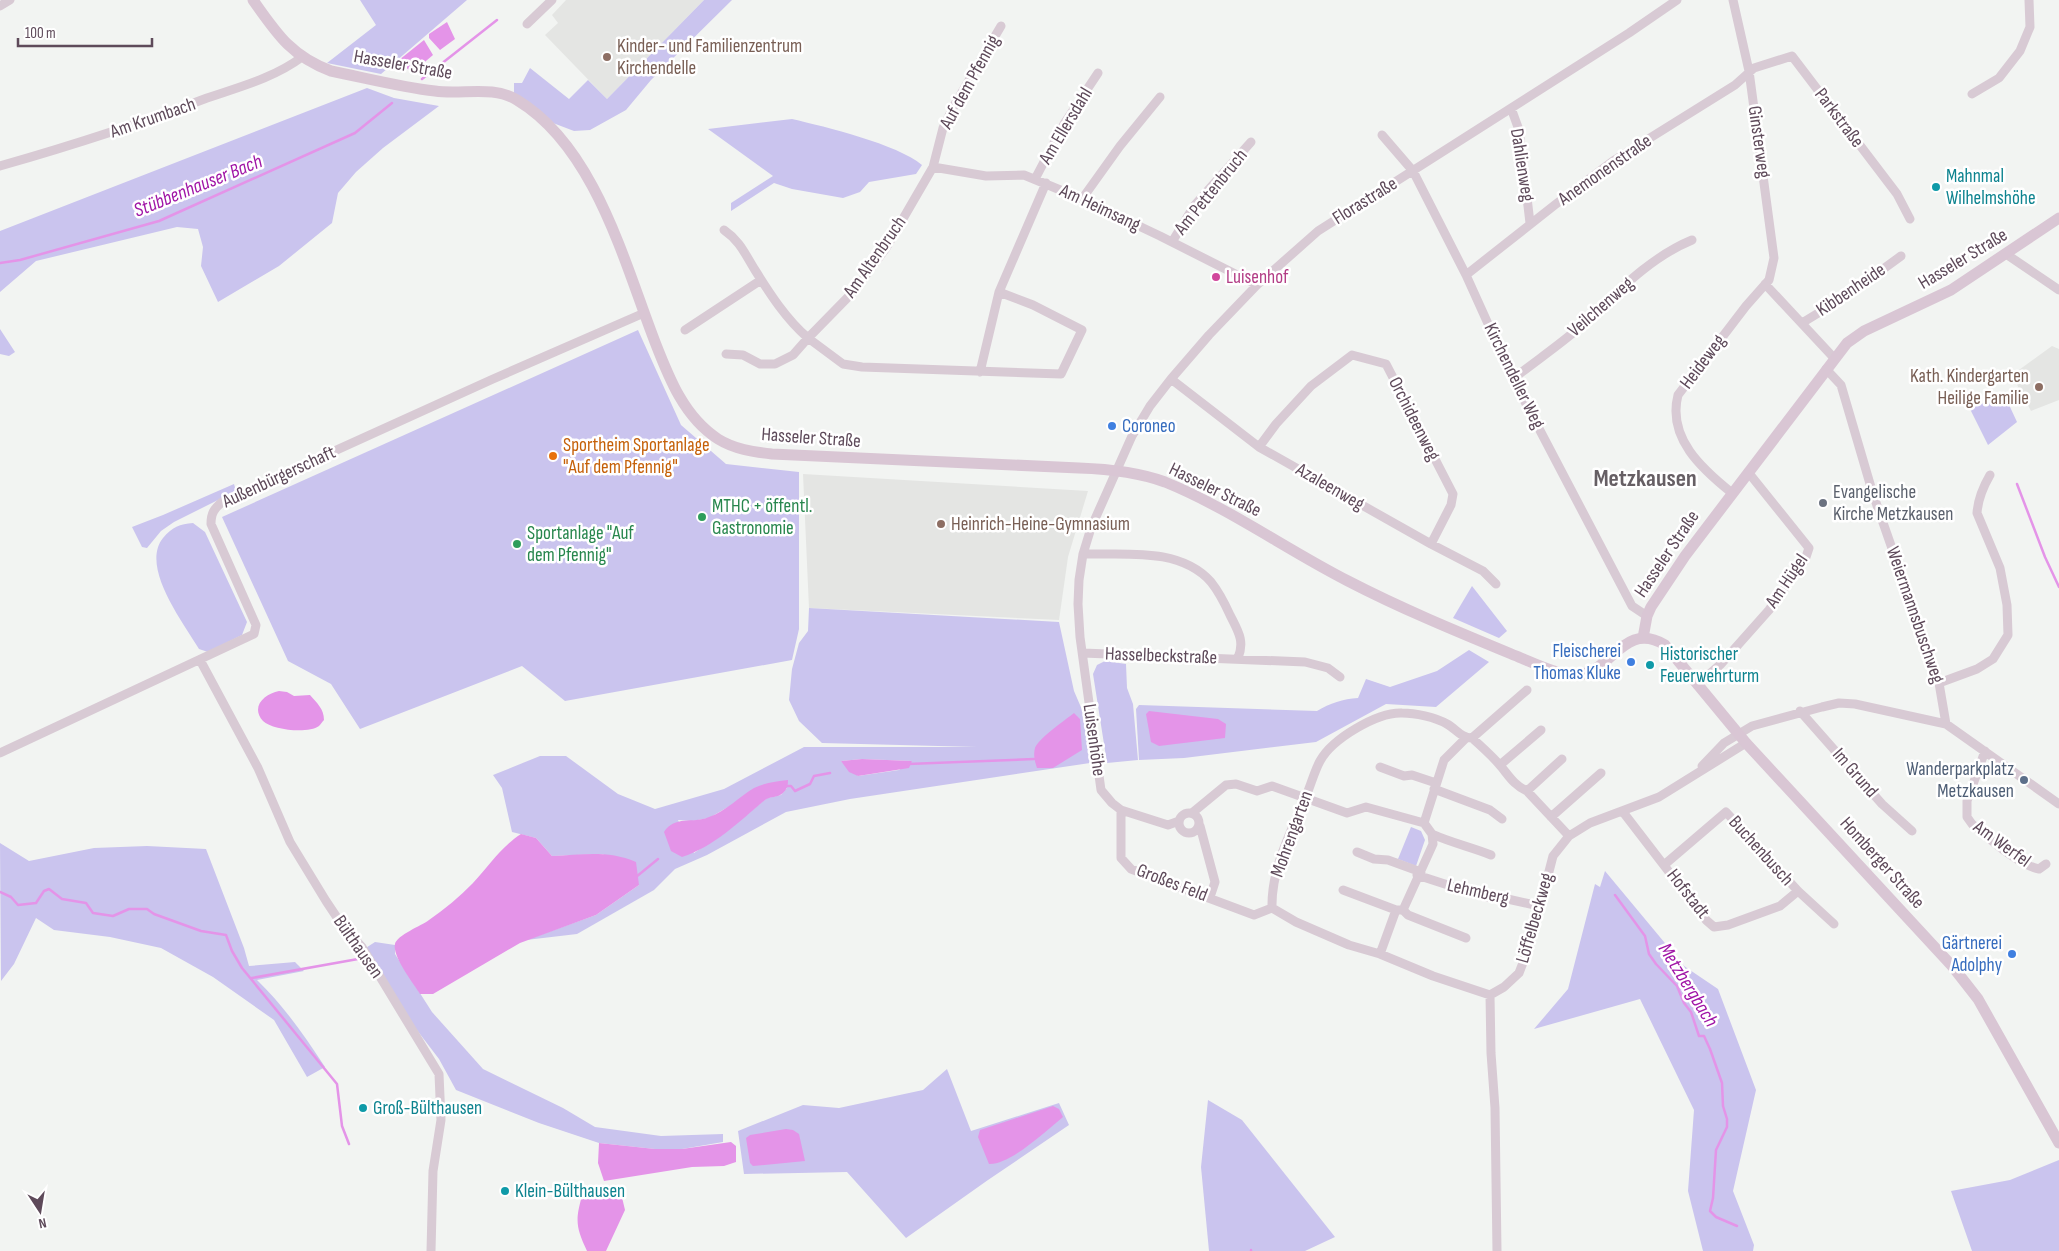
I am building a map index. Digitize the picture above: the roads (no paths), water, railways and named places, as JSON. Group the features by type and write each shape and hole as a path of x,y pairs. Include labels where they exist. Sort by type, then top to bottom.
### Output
{"main road":[{"name":"Hasseler Straße","path":"253,0 285,43 302,57 331,71 433,91 498,92 517,100 535,113 560,139 581,168 600,201 620,244 644,313 673,386 684,404 711,433 732,446 749,451 772,454 1117,471 1165,482 1210,504 1347,581 1409,610 1536,664 1570,674 1581,674 1590,671 1628,643 1643,638 1644,615 1732,493 1834,358 1848,343 1864,331 1943,294 2059,218"},
{"name":"Homberger Straße","path":"1643,638 1659,641 1665,645 1746,743 1953,967 1978,999 2059,1143"}],"street":[{"path":"0,6 10,0"},
{"path":"527,24 552,0"},
{"name":"Florastraße","path":"1117,471 1137,427 1171,379 1257,285 1318,230 1678,0"},
{"name":"Ginsterweg","path":"1733,0 1749,71 1774,258 1770,280 1765,284"},
{"path":"1972,94 1999,78 2020,51 2030,26 2029,0"},
{"name":"Auf dem Pfennig","path":"933,167 943,128 1001,26"},
{"name":"Parkstraße","path":"1749,71 1792,56 1897,194 1910,219"},
{"name":"Am Krumbach","path":"0,166 108,134 174,111 279,72 302,57"},
{"name":"Anemonenstraße","path":"1466,275 1530,223 1612,162 1735,85 1749,71"},
{"name":"Am Ellersdahl","path":"1035,179 1064,124 1098,73"},
{"path":"1082,199 1120,146 1160,97"},
{"name":"Dahlienweg","path":"1511,108 1519,130 1530,223"},
{"name":"Kirchendeller Weg","path":"1382,135 1413,171 1466,275 1513,379 1632,606 1644,615"},
{"name":"Am Pettenbruch","path":"1172,242 1194,206 1251,142"},
{"name":"Am Heimsang","path":"933,167 986,176 1024,175 1046,183 1172,242 1257,285"},
{"name":"Am Altenbruch","path":"726,354 743,355 760,364 775,364 793,354 854,291 886,248 933,167"},
{"path":"980,372 999,292 1046,183"},
{"path":"724,230 743,247 761,280 793,325 843,364 862,367 1061,374 1082,330 1033,305 999,292"},
{"name":"Veilchenweg","path":"1513,379 1571,334 1643,269 1692,240"},
{"path":"2006,254 2059,290"},
{"name":"Kibbenheide","path":"1802,323 1846,296 1901,256"},
{"path":"685,330 761,280"},
{"name":"Kibbenheide","path":"1765,284 1834,358"},
{"name":"Heideweg","path":"1732,493 1698,464 1686,446 1677,422 1677,400 1678,395 1765,284"},
{"name":"Außenbürgerschaft","path":"0,753 249,638 256,629 256,625 211,524 211,515 214,508 222,502 484,383 644,313"},
{"name":"Orchideenweg","path":"1259,446 1276,424 1311,386 1352,355 1386,364 1452,494 1451,506 1431,544"},
{"name":"Weiermannsbuschweg","path":"1826,369 1841,385 1873,494 1938,683 1946,724"},
{"name":"Azaleenweg","path":"1171,379 1259,446 1431,544 1483,571 1496,584"},
{"name":"Hasselbeckstraße","path":"1088,692 1078,604 1083,554 1091,528 1117,471"},
{"name":"Am Hügel","path":"1698,685 1770,610 1805,560 1809,548 1748,472"},
{"path":"1938,683 1977,669 1993,660 2008,635 2007,605 2000,568 1977,514 1983,488 1990,475"},
{"name":"Hasselbeckstraße","path":"1083,554 1160,556 1190,566 1210,582 1228,611 1241,642 1242,648 1238,658"},
{"name":"Hasselbeckstraße","path":"1083,653 1306,662 1328,668 1340,677"},
{"name":"Bülthausen","path":"200,660 258,768 290,842 326,902 342,925 362,947 439,1074 441,1120 433,1171 431,1251"},
{"path":"1424,823 1444,760 1527,690"},
{"name":"Luisenhöhe","path":"1088,692 1102,790 1112,803 1121,810 1168,825 1179,821"},
{"name":"Löffelbeckweg","path":"1694,775 1724,743 1738,733 1766,721 1800,711 1839,704 1855,704 1946,724"},
{"name":"Im Grund","path":"1800,711 1882,804 1912,831"},
{"name":"Mohrengarten","path":"1272,908 1272,889 1290,829 1320,760 1336,742 1363,725 1382,716 1402,713 1424,717 1445,723 1469,738 1500,765 1520,788 1527,791 1569,836"},
{"path":"1946,724 2059,804"},
{"path":"1500,765 1541,730"},
{"name":"Löffelbeckweg","path":"1490,995 1504,987 1519,973 1530,945 1553,856 1569,836 1590,823 1659,797 1746,743"},
{"name":"Am Werfel","path":"1985,751 1967,801 1967,817 1972,824 2033,868 2039,869 2046,864"},
{"path":"1527,791 1562,759"},
{"path":"1380,767 1404,776 1412,775 1490,810 1502,819"},
{"path":"1551,817 1601,773"},
{"path":"1200,826 1195,832 1187,834 1180,829 1179,821 1184,814 1192,813 1226,785 1236,784 1257,791 1272,786 1347,813 1366,807 1424,823 1432,834 1433,844 1399,910 1380,954"},
{"name":"Großes Feld","path":"1121,810 1121,858 1131,869 1254,915 1272,908"},
{"name":"Hofstadt","path":"1623,812 1706,920 1714,927 1728,925 1780,906 1798,891"},
{"name":"Buchenbusch","path":"1664,865 1726,812 1798,891 1834,924"},
{"path":"1192,813 1198,818 1215,882 1210,897"},
{"path":"1432,834 1458,845 1491,855"},
{"name":"Lehmberg","path":"1357,852 1374,859 1388,860 1419,874 1485,898 1503,898 1539,906"},
{"path":"1343,890 1399,910 1466,938"},
{"path":"1272,908 1296,922 1349,945 1380,954 1433,976 1490,995 1491,1053 1496,1108 1497,1251"}],"waterway":[{"name":"Stübbenhauser Bach","path":"422,79 497,20"},
{"name":"Stübbenhauser Bach","path":"0,263 20,260 159,221 355,133 392,103"},
{"path":"2017,484 2045,557 2059,587"},
{"path":"908,764 1034,759"},
{"path":"786,786 791,786 795,791 810,784 814,776 830,773"},
{"path":"636,877 658,859"},
{"path":"0,892 11,897 18,905 36,903 44,891 49,889 62,899 86,903 93,913 113,916 129,909 147,909 154,914 201,931 226,935 232,951 242,968 337,1084 342,1126 349,1144"},
{"name":"Metzbergbach","path":"1615,895 1645,936 1649,954 1677,986 1684,1003 1691,1012 1699,1036 1704,1036 1710,1049 1722,1083 1723,1106 1727,1119 1727,1127 1716,1150 1713,1198 1710,1211 1716,1217 1737,1226"},
{"path":"252,978 358,959"}],"place":[{"name":"Kinder- und Familienzentrum Kirchendelle","path":"607,57"},
{"name":"Mahnmal Wilhelmshöhe","path":"1936,187"},
{"name":"Luisenhof","path":"1216,277"},
{"name":"Kath. Kindergarten Heilige Familie","path":"2039,387"},
{"name":"Coroneo","path":"1112,426"},
{"name":"Sportheim Sportanlage \"Auf dem Pfennig\"","path":"553,456"},
{"name":"Evangelische Kirche Metzkausen","path":"1823,503"},
{"name":"MTHC + öffentl. Gastronomie","path":"702,517"},
{"name":"Heinrich-Heine-Gymnasium","path":"941,524"},
{"name":"Sportanlage \"Auf dem Pfennig\"","path":"517,544"},
{"name":"Fleischerei Thomas Kluke","path":"1631,662"},
{"name":"Historischer Feuerwehrturm","path":"1650,665"},
{"name":"Wanderparkplatz Metzkausen","path":"2024,780"},
{"name":"Gärtnerei Adolphy","path":"2012,954"},
{"name":"Groß-Bülthausen","path":"363,1108"},
{"name":"Klein-Bülthausen","path":"505,1191"}],"district":[{"name":"Metzkausen","path":"1645,478"}]}
